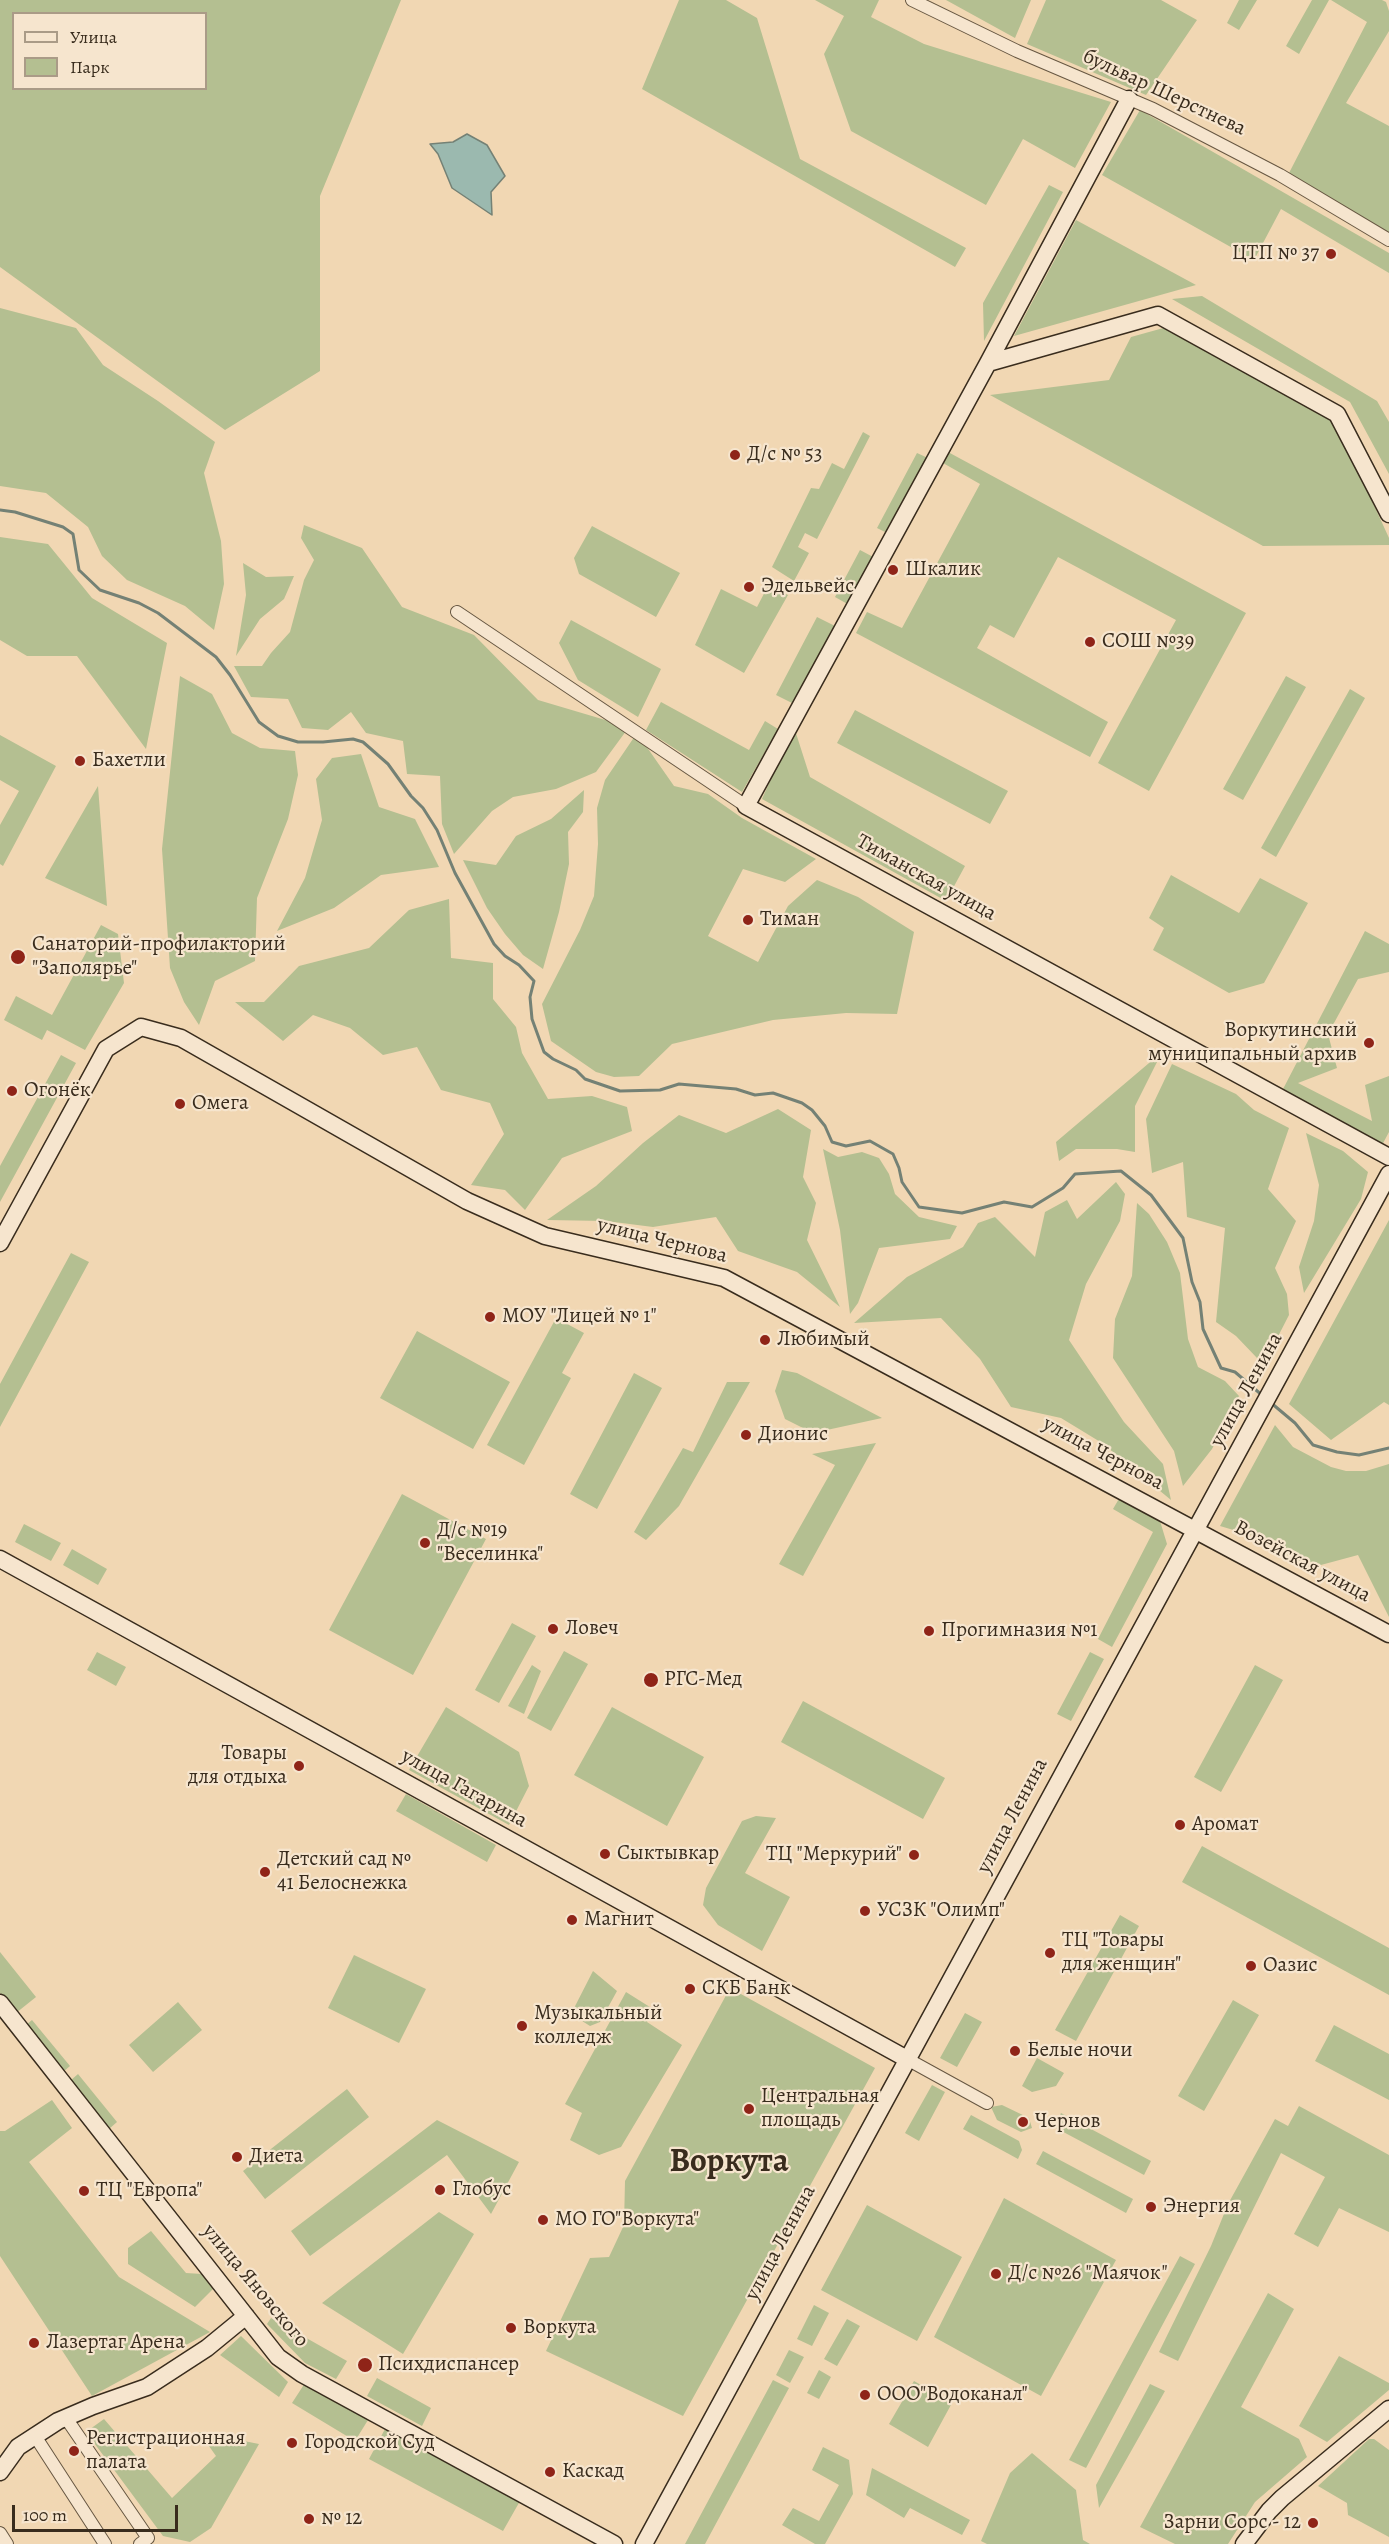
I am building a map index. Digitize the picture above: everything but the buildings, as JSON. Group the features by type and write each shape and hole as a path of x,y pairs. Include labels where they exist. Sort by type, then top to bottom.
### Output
{"main road":[{"path":"746,806 1130,99"},
{"path":"988,363 1158,315 1337,414 1389,514"},
{"name":"Тиманская улица","path":"746,806 1389,1157"},
{"name":"улица Чернова","path":"0,1243 106,1049 141,1027 181,1038 467,1201 545,1236 724,1278 1194,1529"},
{"name":"улица Ленина","path":"644,2544 1389,1174"},
{"name":"Возейская улица","path":"1194,1529 1389,1634"},
{"name":"улица Гагарина","path":"0,1559 907,2059"},
{"name":"улица Яновского","path":"0,2003 278,2357 302,2374 614,2544"},
{"path":"0,2472 18,2447 35,2436 66,2418 147,2387 207,2348 246,2316"},
{"path":"1244,2544 1269,2511 1286,2494 1389,2409"}],"street":[{"name":"бульвар Шерстнева","path":"912,0 1017,51 1153,109 1271,170 1389,240"},
{"name":"Тиманская улица","path":"458,612 746,806"},
{"path":"907,2059 987,2103"},
{"path":"66,2418 148,2538 140,2544"},
{"path":"35,2436 105,2544"},
{"path":"0,2533 7,2544"}],"green space":[{"path":"0,0 401,0 320,196 320,371 225,430 0,267"},
{"path":"679,0 726,0 757,18 800,159 966,248 955,267 642,89"},
{"path":"815,0 879,0 871,17 924,44 1111,102 1075,168 1023,139 986,205 851,131 824,54 844,16"},
{"path":"946,0 1031,0 1015,38"},
{"path":"1046,0 1161,0 1197,20 1146,95 1027,44"},
{"path":"1239,0 1257,0 1239,30 1227,23"},
{"path":"1312,0 1329,0 1299,54 1286,46"},
{"path":"1331,0 1382,0 1386,2 1389,11 1389,31 1346,103 1389,126 1389,233 1289,173 1367,22"},
{"path":"1140,110 1389,253 1389,273 1281,209 1254,260 1102,175"},
{"path":"1049,185 1063,192 984,341 983,303"},
{"path":"1076,220 1196,285 1014,336"},
{"path":"1202,296 1377,401 1389,422 1389,474 1350,402 1172,299"},
{"path":"0,308 76,328 103,365 215,442 204,473 221,541 224,584 214,630 185,606 127,580 102,556 88,527 46,493 0,486"},
{"path":"1167,327 1334,418 1389,538 1389,545 1263,546 990,395 1109,380 1131,337"},
{"path":"863,432 870,436 817,539 805,533 798,547 809,553 794,581 772,567 811,488 819,489 832,463 844,469"},
{"path":"948,452 1246,613 1149,791 1098,763 1176,620 1058,557 1014,638 990,625 977,648 1108,722 1090,757 856,633 867,612 902,628 980,484 943,463"},
{"path":"917,453 928,458 889,534 877,528"},
{"path":"304,525 362,548 402,607 474,635 538,700 629,727 596,772 556,789 513,797 492,811 454,854 442,824 440,776 407,774 403,741 366,733 351,712 328,730 302,728 288,699 251,697 234,666 262,666 290,632 304,580 314,560 301,538"},
{"path":"592,526 680,573 656,617 579,574 574,558"},
{"path":"0,537 48,544 92,598 167,643 146,749 77,656 27,656 0,640"},
{"path":"860,550 877,559 851,606 835,597"},
{"path":"243,563 266,577 294,576 284,599 260,619 236,656 246,595"},
{"path":"768,586 788,595 744,673 695,645 721,589 757,607"},
{"path":"817,617 837,627 796,705 776,695"},
{"path":"571,620 661,669 638,717 578,680 559,643"},
{"path":"180,676 212,694 232,733 260,748 295,751 298,775 288,819 257,898 255,961 215,981 199,1025 184,1002 170,968 162,849"},
{"path":"1286,676 1306,687 1243,800 1223,789"},
{"path":"1350,689 1365,698 1276,857 1261,848"},
{"path":"661,702 749,750 765,721 778,729 742,792 646,730"},
{"path":"855,710 1008,791 990,824 837,743"},
{"path":"794,727 810,777 965,866 946,901 762,799"},
{"path":"637,733 674,786 708,794 742,818 816,859 785,882 743,869 708,936 758,962 788,906 817,880 858,897 914,932 897,1014 846,1013 773,1020 672,1044 639,1076 614,1077 596,1072 551,1041 542,1004 580,930 594,896 598,844 597,808 605,780"},
{"path":"0,735 56,766 3,866 0,864 0,825 19,791 0,780"},
{"path":"361,754 379,807 415,819 439,867 381,875 334,908 277,931 305,878 322,820 316,779 332,758"},
{"path":"98,786 107,906 45,878"},
{"path":"584,790 583,812 568,832 569,864 559,912 543,969 523,955 505,934 487,908 463,860 496,865 516,836 551,819"},
{"path":"1171,875 1239,913 1260,878 1308,903 1264,983 1229,993 1153,950 1164,928 1149,918"},
{"path":"449,899 451,958 493,963 493,999 516,1027 522,1053 548,1099 592,1096 627,1107 632,1131 562,1158 525,1210 505,1190 471,1185 504,1134 490,1103 441,1090 417,1047 383,1055 350,1028 313,1015 283,1041 235,1002 264,1002 299,966 369,948 409,910"},
{"path":"101,925 118,934 124,983 85,1050 47,1030 42,1040 4,1020 16,996 52,1015"},
{"path":"1365,931 1389,944 1389,972 1358,979 1328,1034 1337,1068 1298,1083 1372,1121 1365,1085 1389,1076 1389,1132 1381,1147 1282,1091"},
{"path":"1162,1052 1135,1106 1135,1152 1117,1149 1076,1149 1059,1161 1056,1142"},
{"path":"61,1055 76,1063 0,1202 0,1166"},
{"path":"1172,1064 1236,1094 1254,1110 1289,1128 1268,1189 1296,1221 1275,1268 1287,1294 1289,1315 1269,1354 1257,1358 1236,1336 1216,1322 1225,1228 1187,1217 1183,1162 1152,1173 1146,1119"},
{"path":"778,1109 811,1130 803,1177 816,1203 807,1240 840,1307 797,1272 738,1251 716,1217 653,1227 606,1221 547,1220 596,1186 643,1143 679,1115 726,1133"},
{"path":"1306,1133 1343,1151 1368,1172 1361,1199 1304,1293 1299,1267 1314,1221 1319,1185"},
{"path":"823,1149 838,1157 862,1152 879,1158 889,1174 895,1194 919,1217 957,1226 950,1239 879,1248 858,1303 850,1314 840,1230"},
{"path":"1116,1182 1125,1194 1120,1221 1086,1284 1069,1340 1124,1422 1163,1464 1171,1500 1102,1443 1061,1418 1011,1407 980,1359 941,1318 854,1323 907,1277 963,1247 978,1223 995,1217 1035,1257 1045,1212 1067,1200 1077,1219"},
{"path":"1137,1203 1149,1214 1167,1242 1180,1273 1188,1339 1198,1367 1225,1381 1239,1396 1212,1449 1183,1486 1174,1451 1113,1358 1115,1319 1132,1276"},
{"path":"1389,1220 1389,1405 1384,1402 1331,1440 1289,1404"},
{"path":"71,1253 89,1262 0,1427 0,1384"},
{"path":"556,1318 584,1333 562,1373 571,1378 524,1465 487,1445"},
{"path":"417,1331 510,1382 473,1449 380,1398"},
{"path":"782,1370 797,1373 882,1418 813,1433 785,1419 775,1391"},
{"path":"634,1373 662,1388 597,1509 570,1494"},
{"path":"727,1382 750,1382 679,1506 646,1540 634,1532 683,1448 693,1452"},
{"path":"1275,1425 1293,1447 1331,1467 1346,1471 1366,1471 1389,1464 1389,1617 1358,1555 1306,1569 1267,1540 1220,1526"},
{"path":"876,1443 803,1576 779,1564 835,1465 812,1454"},
{"path":"402,1494 486,1539 413,1675 329,1630"},
{"path":"1120,1497 1160,1521 1167,1544 1112,1647 1098,1639 1153,1532 1113,1509"},
{"path":"24,1524 61,1543 51,1561 15,1542"},
{"path":"72,1549 107,1569 98,1585 63,1565"},
{"path":"512,1623 536,1636 499,1703 475,1690"},
{"path":"564,1651 588,1664 551,1731 527,1718"},
{"path":"97,1652 126,1667 116,1686 87,1670"},
{"path":"1090,1652 1104,1659 1071,1721 1057,1714"},
{"path":"532,1665 541,1671 524,1714 508,1706"},
{"path":"1255,1665 1283,1680 1221,1792 1194,1777"},
{"path":"803,1701 945,1778 923,1819 781,1742"},
{"path":"446,1707 519,1752 529,1786 509,1825 409,1770"},
{"path":"612,1707 704,1757 667,1826 574,1775"},
{"path":"406,1794 496,1845 487,1862 396,1811"},
{"path":"756,1816 776,1818 745,1873 790,1897 762,1951 718,1925 703,1905 706,1888 742,1821"},
{"path":"1202,1846 1389,1948 1389,1995 1182,1882"},
{"path":"1120,1915 1139,1926 1076,2041 1055,2030"},
{"path":"0,1952 36,1997 16,2013 0,1993"},
{"path":"354,1955 426,1989 399,2043 328,2008"},
{"path":"593,1971 617,1991 600,2022 590,2026 571,2014"},
{"path":"730,1988 875,2068 683,2416 546,2351 590,2258 609,2257 624,2225 625,2181"},
{"path":"626,1992 653,2009 647,2022 682,2045 621,2147 599,2155 570,2140 582,2113 565,2104"},
{"path":"1233,2000 1259,2015 1204,2111 1178,2096"},
{"path":"178,2002 202,2030 153,2072 129,2045"},
{"path":"965,2013 982,2022 957,2067 940,2058"},
{"path":"32,2020 70,2066 63,2072 26,2025"},
{"path":"1334,2025 1389,2054 1389,2100 1315,2061"},
{"path":"1037,2058 1064,2073 1056,2086 1032,2092 1022,2086"},
{"path":"78,2074 117,2122 109,2129 70,2081"},
{"path":"932,2085 945,2092 919,2141 905,2133"},
{"path":"347,2089 369,2117 265,2199 243,2171"},
{"path":"52,2100 72,2128 29,2162 119,2277 210,2332 92,2396 0,2256 0,2131 5,2131"},
{"path":"1002,2105 1029,2118 1032,2128 1021,2132 997,2120 991,2107"},
{"path":"1299,2106 1389,2155 1389,2232 1339,2208 1318,2247 1294,2234 1325,2177 1281,2153 1178,2361 1159,2352 1211,2246 1228,2204 1275,2119 1288,2126"},
{"path":"1061,2113 1151,2161 1144,2175 1054,2127"},
{"path":"971,2115 1019,2141 1022,2150 1018,2159 963,2129"},
{"path":"437,2120 519,2162 491,2214 447,2155 310,2256 291,2231"},
{"path":"1043,2151 1133,2199 1126,2213 1036,2164"},
{"path":"1004,2198 1116,2260 1041,2396 934,2337"},
{"path":"867,2205 962,2257 917,2341 821,2290"},
{"path":"439,2212 474,2234 403,2354 322,2303"},
{"path":"151,2231 186,2273 202,2274 213,2289 195,2307 128,2264 128,2248"},
{"path":"1180,2256 1195,2264 1086,2468 1069,2460"},
{"path":"1268,2293 1294,2309 1241,2407 1299,2439 1307,2457 1255,2502 1228,2544 1175,2544 1140,2527"},
{"path":"814,2305 829,2313 812,2346 797,2339"},
{"path":"271,2318 347,2361 336,2379 305,2363 267,2324"},
{"path":"847,2319 860,2326 837,2366 824,2359"},
{"path":"241,2336 288,2382 279,2397 220,2355"},
{"path":"789,2350 804,2357 790,2383 776,2375"},
{"path":"1339,2356 1389,2383 1389,2390 1327,2442 1299,2426"},
{"path":"819,2370 831,2377 819,2399 807,2393"},
{"path":"377,2378 431,2408 422,2426 367,2396"},
{"path":"773,2380 789,2388 705,2544 685,2544"},
{"path":"914,2381 952,2403 928,2447 889,2424"},
{"path":"305,2383 368,2420 355,2441 292,2403"},
{"path":"1150,2384 1165,2391 1099,2508 1096,2485"},
{"path":"104,2419 172,2498 216,2456 199,2432 259,2444 211,2528 190,2542 163,2536 86,2432"},
{"path":"385,2429 520,2501 503,2531 369,2459"},
{"path":"1369,2439 1374,2439 1389,2450 1389,2537 1348,2515 1347,2503 1318,2486"},
{"path":"823,2447 849,2460 853,2494 825,2544 815,2544 782,2525 793,2508 819,2521 839,2485 812,2470"},
{"path":"1032,2453 1076,2490 1083,2540 1090,2544 987,2544 981,2541 1010,2473"},
{"path":"872,2468 970,2520 962,2535 910,2508 904,2518 866,2495"}],"water":[{"path":"467,134 487,145 505,176 491,192 492,215 452,188 438,154 430,144 453,142"}],"waterway":[{"path":"0,510 15,512 63,527 73,534 79,570 100,590 139,603 158,613 216,657 259,722 278,736 298,742 353,739 363,742 388,764 411,796 423,808 437,830 455,873 494,944 534,981 530,997 532,1019 544,1052 553,1059 576,1070 585,1079 620,1091 660,1090 679,1084 736,1089 755,1095 773,1093 802,1103 812,1110 825,1126 832,1142 846,1146 870,1141 893,1154 902,1182 919,1207 962,1213 1004,1202 1032,1207 1063,1188 1075,1174 1121,1171 1151,1195 1183,1238 1192,1282 1200,1302 1203,1329 1221,1368 1235,1372 1263,1396"},
{"path":"1270,1402 1295,1423 1313,1445 1359,1455 1389,1448"}],"place":[{"name":"ЦТП № 37","path":"1331,254"},
{"name":"Д/с № 53","path":"735,455"},
{"name":"Шкалик","path":"893,570"},
{"name":"Эдельвейс","path":"749,587"},
{"name":"СОШ №39","path":"1090,642"},
{"name":"Бахетли","path":"80,761"},
{"name":"Тиман","path":"748,920"},
{"name":"Санаторий-профилакторий \"Заполярье\"","path":"18,957"},
{"name":"Воркутинский муниципальный архив","path":"1369,1043"},
{"name":"Огонёк","path":"12,1091"},
{"name":"Омега","path":"180,1104"},
{"name":"МОУ \"Лицей № 1\"","path":"490,1317"},
{"name":"Любимый","path":"765,1340"},
{"name":"Дионис","path":"746,1435"},
{"name":"Д/с №19 \"Веселинка\"","path":"425,1543"},
{"name":"Ловеч","path":"553,1629"},
{"name":"Прогимназия №1","path":"929,1631"},
{"name":"РГС-Мед","path":"651,1680"},
{"name":"Товары для отдыха","path":"299,1766"},
{"name":"Аромат","path":"1180,1825"},
{"name":"Сыктывкар","path":"605,1854"},
{"name":"ТЦ \"Меркурий\"","path":"914,1855"},
{"name":"Детский сад № 41 Белоснежка","path":"265,1872"},
{"name":"УСЗК \"Олимп\"","path":"865,1911"},
{"name":"Магнит","path":"572,1920"},
{"name":"ТЦ \"Товары для женщин\"","path":"1050,1953"},
{"name":"Оазис","path":"1251,1966"},
{"name":"СКБ Банк","path":"690,1989"},
{"name":"Музыкальный колледж","path":"522,2026"},
{"name":"Белые ночи","path":"1015,2051"},
{"name":"Центральная площадь","path":"749,2109"},
{"name":"Чернов","path":"1023,2122"},
{"name":"Диета","path":"237,2157"},
{"name":"Глобус","path":"440,2190"},
{"name":"ТЦ \"Европа\"","path":"84,2191"},
{"name":"Энергия","path":"1151,2207"},
{"name":"МО ГО\"Воркута\"","path":"543,2220"},
{"name":"Д/с №26 \"Маячок\"","path":"996,2274"},
{"name":"Воркута","path":"511,2328"},
{"name":"Лазертаг Арена","path":"34,2343"},
{"name":"Психдиспансер","path":"365,2365"},
{"name":"ООО\"Водоканал\"","path":"865,2395"},
{"name":"Городской Суд","path":"292,2443"},
{"name":"Регистрационная палата","path":"74,2451"},
{"name":"Каскад","path":"550,2472"},
{"name":"№ 12","path":"309,2519"},
{"name":"Зарни Сорс - 12","path":"1313,2523"}],"district":[{"name":"Воркута","path":"729,2163"}]}
